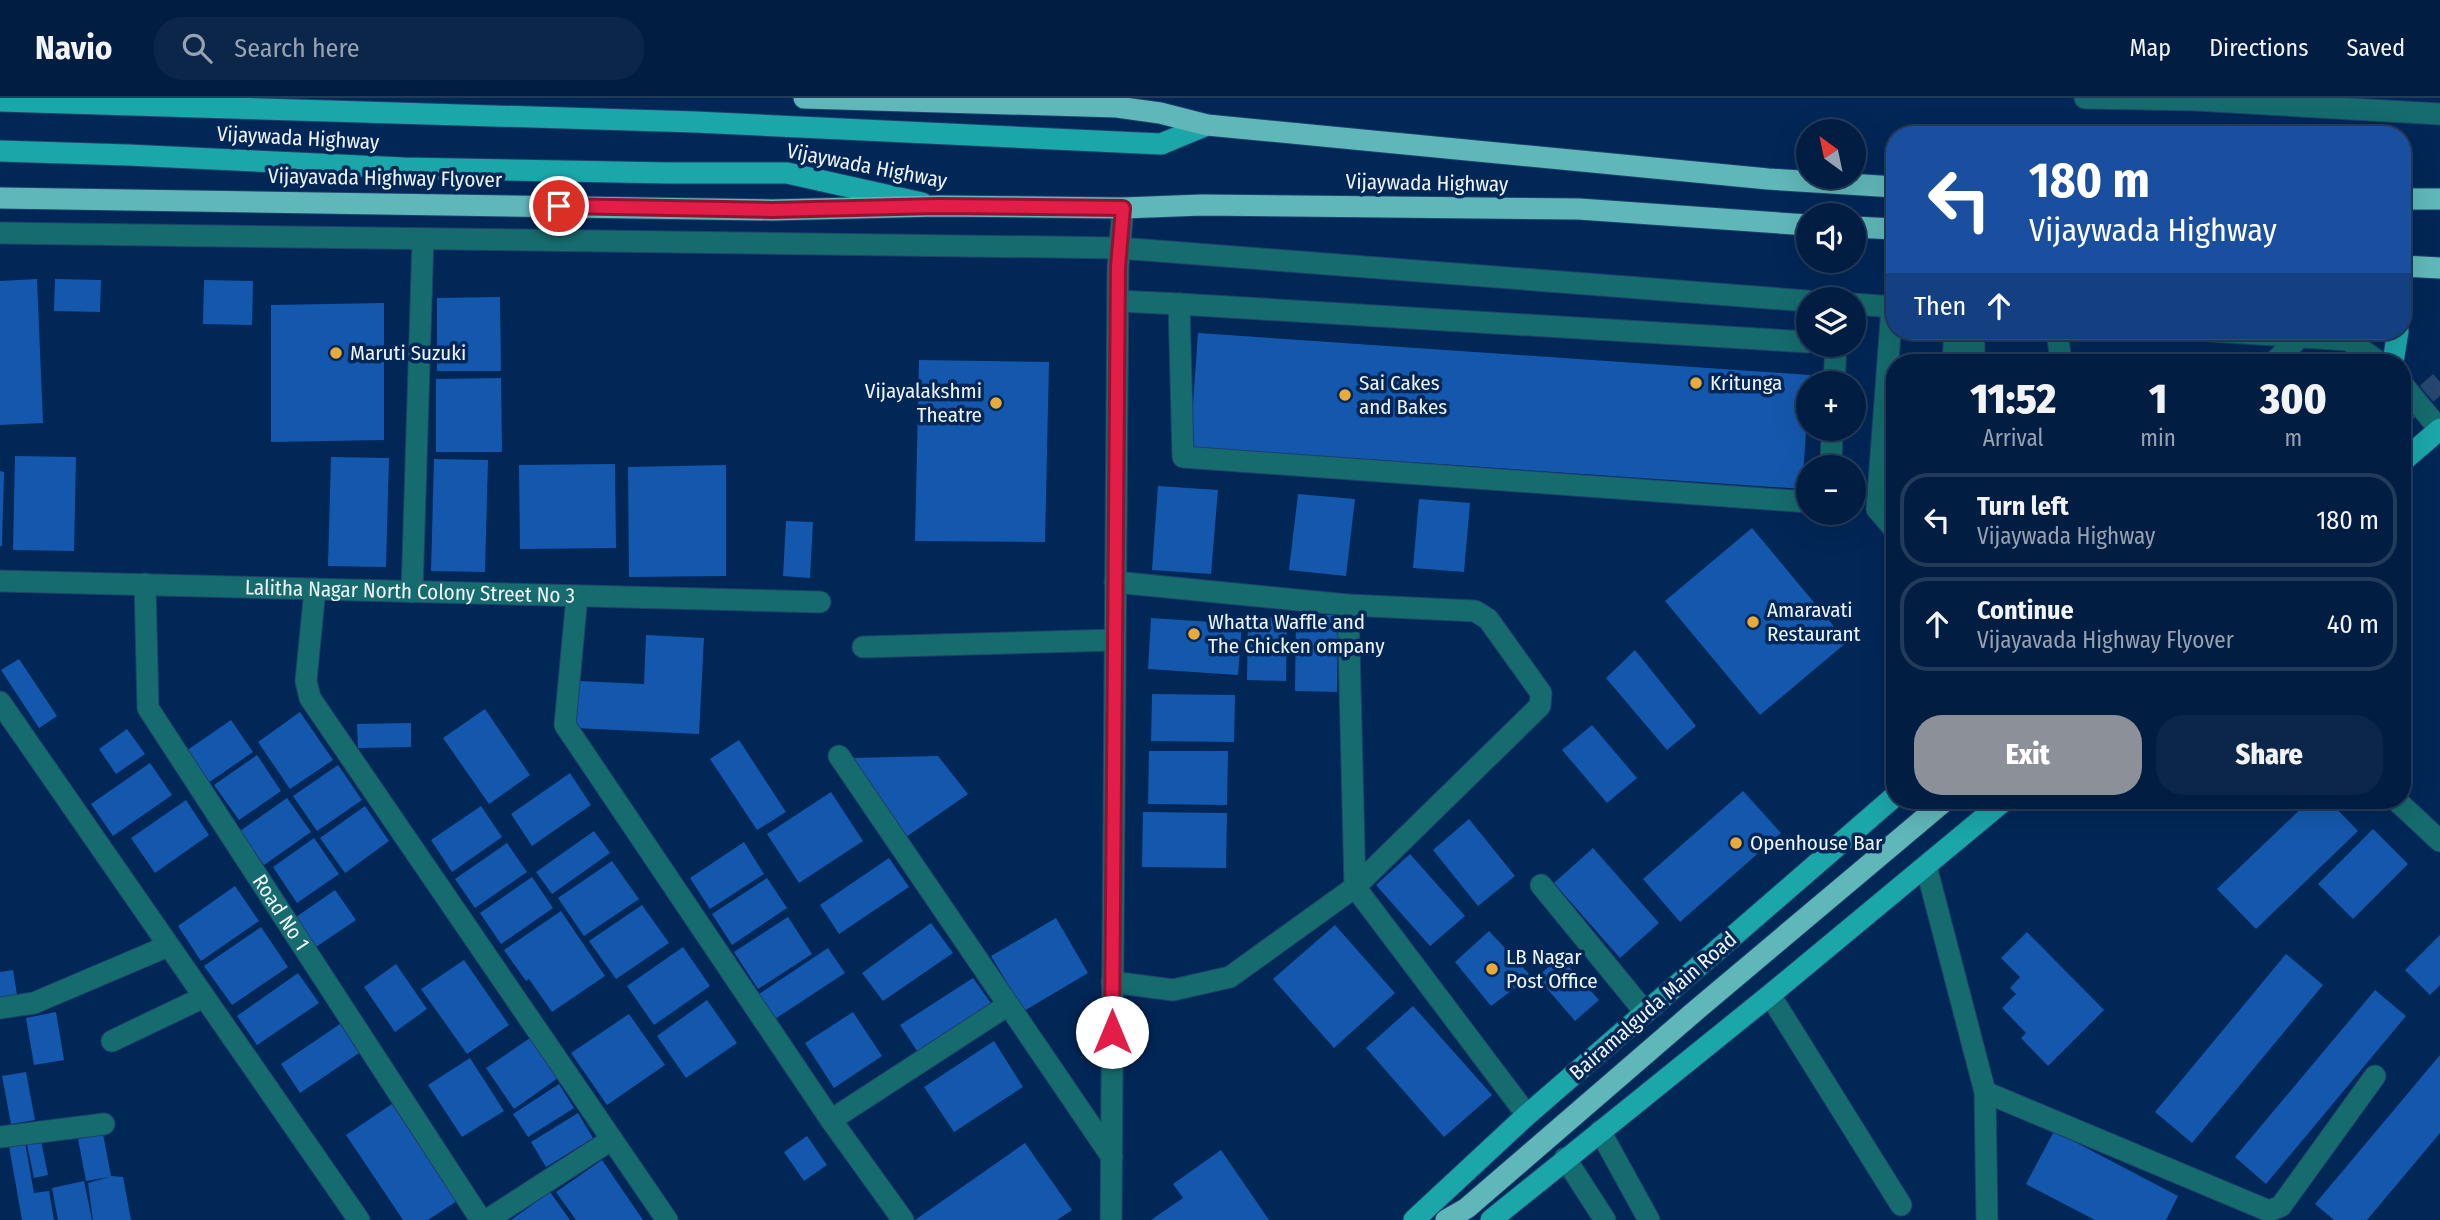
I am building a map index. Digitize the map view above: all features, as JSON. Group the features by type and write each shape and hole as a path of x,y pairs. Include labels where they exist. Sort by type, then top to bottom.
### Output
{"highway":[{"path":"804,98 1113,103"},
{"name":"Vijaywada Highway","path":"1113,103 1160,106 1207,125 1768,179 1886,186"},
{"name":"Vijayavada Highway Flyover","path":"0,198 772,210 938,206"},
{"path":"2411,199 2440,199"},
{"name":"Vijaywada Highway","path":"938,206 1123,208 1202,205 1579,209 1796,224"},
{"path":"1866,228 1886,229"},
{"path":"2411,266 2440,268"},
{"path":"1446,1220 1467,1208 1934,809"}],"main road":[{"name":"Vijaywada Highway","path":"0,101 682,122 1161,144 1207,125"},
{"name":"Vijaywada Highway","path":"0,151 403,168 787,173 938,206"},
{"path":"2411,454 2440,430"},
{"name":"Bairamalguda Main Road","path":"1414,1220 1527,1115 1886,804"},
{"path":"1491,1220 1770,995 1994,809"}],"street":[{"path":"2085,98 2195,99 2440,114"},
{"path":"1111,1220 1118,301 1123,208"},
{"path":"0,233 1119,248 1796,299"},
{"path":"412,592 423,239"},
{"path":"1118,301 1796,341"},
{"path":"1179,304 1183,457 1796,501"},
{"path":"1866,305 1886,306"},
{"path":"2282,354 2297,340"},
{"path":"2348,340 2368,354"},
{"path":"2411,395 2440,430"},
{"path":"1886,402 1877,509 1886,520"},
{"name":"Lalitha Nagar North Colony Street No 3","path":"0,581 820,602"},
{"path":"1112,982 1173,989 1230,977 1355,887 1540,706 1541,693 1488,619 1475,611 1348,605 1115,582"},
{"name":"Road No 1","path":"145,584 148,708 481,1220"},
{"path":"315,589 306,681 310,698 667,1220"},
{"path":"577,596 565,725 831,1120 903,1220"},
{"path":"1348,605 1355,887 1527,1115"},
{"path":"863,647 1115,640"},
{"path":"0,702 359,1220"},
{"path":"839,756 1112,1157"},
{"path":"2406,809 2440,841"},
{"path":"1926,866 1984,1092 1987,1220"},
{"path":"1541,885 1645,1012"},
{"path":"0,1008 34,1003 169,946"},
{"path":"1770,995 1901,1205"},
{"path":"112,1041 204,997"},
{"path":"831,1120 1008,1005"},
{"path":"1984,1092 2269,1211 2281,1206 2375,1076"},
{"path":"0,1137 104,1124"},
{"path":"1600,1131 1649,1220"},
{"path":"487,1220 611,1140"},
{"path":"1565,1158 1605,1220"}],"building":[{"path":"37,279 43,423 0,425 0,281"},
{"path":"55,279 101,280 100,312 54,311"},
{"path":"204,280 253,281 252,325 203,324"},
{"path":"500,297 501,371 437,371 437,298"},
{"path":"384,303 384,440 271,442 271,305"},
{"path":"1198,333 1796,374 1796,441 1805,441 1804,455 1796,455 1796,489 1190,447"},
{"path":"919,360 1049,362 1045,542 915,541"},
{"path":"501,378 502,452 436,452 436,379"},
{"path":"15,456 76,457 74,551 13,550"},
{"path":"331,457 389,458 386,567 328,566"},
{"path":"434,459 488,460 485,572 431,571"},
{"path":"615,464 616,548 520,549 519,465"},
{"path":"726,465 726,576 629,577 628,467"},
{"path":"0,471 4,472 2,546 0,546"},
{"path":"1158,486 1218,490 1211,574 1152,570"},
{"path":"1298,494 1355,499 1346,576 1289,570"},
{"path":"1419,499 1470,503 1464,572 1413,568"},
{"path":"786,521 813,522 810,578 783,576"},
{"path":"1752,528 1847,642 1760,715 1665,601"},
{"path":"1296,615 1338,615 1337,692 1295,691"},
{"path":"1248,617 1287,618 1286,681 1247,680"},
{"path":"1151,618 1242,624 1238,675 1148,669"},
{"path":"646,635 704,638 699,734 575,728 578,681 644,684"},
{"path":"1635,650 1696,726 1667,750 1606,678"},
{"path":"19,659 57,716 39,728 1,670"},
{"path":"1152,694 1235,695 1234,742 1151,741"},
{"path":"485,709 530,775 489,804 443,738"},
{"path":"300,712 333,760 290,789 258,742"},
{"path":"231,720 253,752 208,783 186,751"},
{"path":"411,723 411,747 358,748 357,724"},
{"path":"1592,725 1637,778 1607,803 1562,750"},
{"path":"127,729 145,754 116,774 99,749"},
{"path":"739,740 786,812 757,830 710,759"},
{"path":"1149,751 1228,751 1227,805 1148,804"},
{"path":"257,755 281,791 239,820 214,785"},
{"path":"938,756 968,794 906,837 852,758"},
{"path":"150,763 172,795 113,836 91,804"},
{"path":"338,765 362,800 317,831 293,796"},
{"path":"570,773 591,805 532,846 511,814"},
{"path":"1743,791 1781,833 1680,922 1643,879"},
{"path":"831,792 863,841 799,883 767,834"},
{"path":"287,798 311,832 264,865 240,831"},
{"path":"186,800 209,835 155,873 131,838"},
{"path":"365,806 389,841 345,873 320,838"},
{"path":"481,806 502,837 452,872 431,840"},
{"path":"2301,809 2337,809 2358,831 2256,929 2217,889"},
{"path":"1143,812 1227,813 1226,868 1142,867"},
{"path":"1469,819 1515,876 1478,906 1433,850"},
{"path":"2373,829 2408,864 2353,919 2318,884"},
{"path":"594,831 610,853 552,894 536,872"},
{"path":"314,838 339,874 297,903 273,867"},
{"path":"744,842 764,874 710,909 690,878"},
{"path":"507,843 527,872 475,908 455,879"},
{"path":"1593,848 1659,923 1620,958 1554,883"},
{"path":"1410,854 1465,916 1430,946 1376,885"},
{"path":"889,858 909,887 839,934 820,905"},
{"path":"612,861 639,899 584,936 558,898"},
{"path":"532,877 553,908 501,944 480,913"},
{"path":"767,878 787,908 732,945 712,914"},
{"path":"235,886 259,921 201,961 178,926"},
{"path":"335,890 356,920 316,947 296,917"},
{"path":"642,905 669,943 616,979 589,941"},
{"path":"561,911 605,976 552,1012 504,950"},
{"path":"788,917 812,954 758,989 734,952"},
{"path":"1056,918 1088,973 1024,1011 991,956"},
{"path":"931,923 953,953 883,1001 862,973"},
{"path":"1335,925 1395,993 1334,1048 1273,979"},
{"path":"261,927 288,967 232,1005 204,966"},
{"name":"LB Nagar Post Office","path":"1489,931 1531,976 1491,1006 1455,962"},
{"path":"2027,932 2104,1010 2048,1066 2021,1038 2026,1033 2002,1008 2016,994 2010,988 2020,977 2001,958"},
{"path":"2440,935 2440,985 2430,995 2405,970"},
{"path":"683,947 710,986 654,1025 627,986"},
{"path":"828,948 845,973 775,1019 759,994"},
{"path":"2286,954 2323,985 2192,1143 2155,1112"},
{"path":"1560,957 1599,1000 1575,1021 1537,977"},
{"path":"464,960 509,1025 467,1054 421,989"},
{"path":"396,964 427,1009 395,1032 364,987"},
{"path":"13,970 18,1001 0,1004 0,972"},
{"path":"298,973 319,1003 257,1045 237,1016"},
{"path":"973,978 993,1006 917,1051 900,1025"},
{"path":"2375,990 2406,1016 2266,1184 2235,1157"},
{"path":"707,1000 737,1043 686,1078 657,1036"},
{"path":"1413,1006 1492,1095 1444,1137 1366,1048"},
{"path":"56,1012 64,1060 34,1065 26,1018"},
{"path":"853,1012 882,1056 834,1088 805,1043"},
{"path":"629,1014 665,1065 607,1105 571,1053"},
{"path":"340,1024 359,1053 300,1093 281,1064"},
{"path":"530,1038 558,1078 514,1109 486,1068"},
{"path":"994,1041 1023,1087 954,1132 924,1087"},
{"path":"2440,1055 2440,1133 2367,1220 2334,1220 2315,1204"},
{"path":"470,1058 504,1111 462,1137 428,1085"},
{"path":"26,1072 35,1120 11,1124 2,1076"},
{"path":"559,1084 574,1108 528,1137 513,1114"},
{"path":"392,1104 457,1201 428,1220 403,1220 346,1135"},
{"path":"578,1113 593,1138 546,1167 531,1142"},
{"path":"2054,1131 2178,1196 2166,1220 2095,1220 2026,1184"},
{"path":"103,1134 111,1176 123,1177 131,1220 93,1220 88,1183 109,1177 86,1181 78,1139"},
{"path":"807,1136 827,1165 804,1181 784,1152"},
{"path":"41,1141 48,1175 34,1178 27,1144"},
{"path":"25,1143 34,1193 49,1191 54,1220 22,1220 9,1146"},
{"path":"1025,1143 1072,1210 1057,1220 915,1220"},
{"path":"1221,1150 1269,1220 1151,1220 1183,1198 1173,1184"},
{"path":"602,1160 643,1220 576,1220 556,1192"},
{"path":"84,1181 92,1220 58,1220 52,1188"},
{"path":"550,1192 570,1220 511,1220"}],"tunnel":[{"path":"2411,407 2440,382"}],"place":[{"name":"Maruti Suzuki","path":"336,353"},
{"name":"Kritunga","path":"1696,383"},
{"name":"Sai Cakes and Bakes","path":"1345,395"},
{"name":"Vijayalakshmi Theatre","path":"996,403"},
{"name":"Amaravati Restaurant","path":"1753,622"},
{"name":"Whatta Waffle and The Chicken ompany","path":"1194,634"},
{"name":"Openhouse Bar","path":"1736,843"},
{"name":"LB Nagar Post Office","path":"1492,969"}],"route":[{"path":"559,206 772,210 938,206 1123,208 1118,267 1112,1032"}]}
